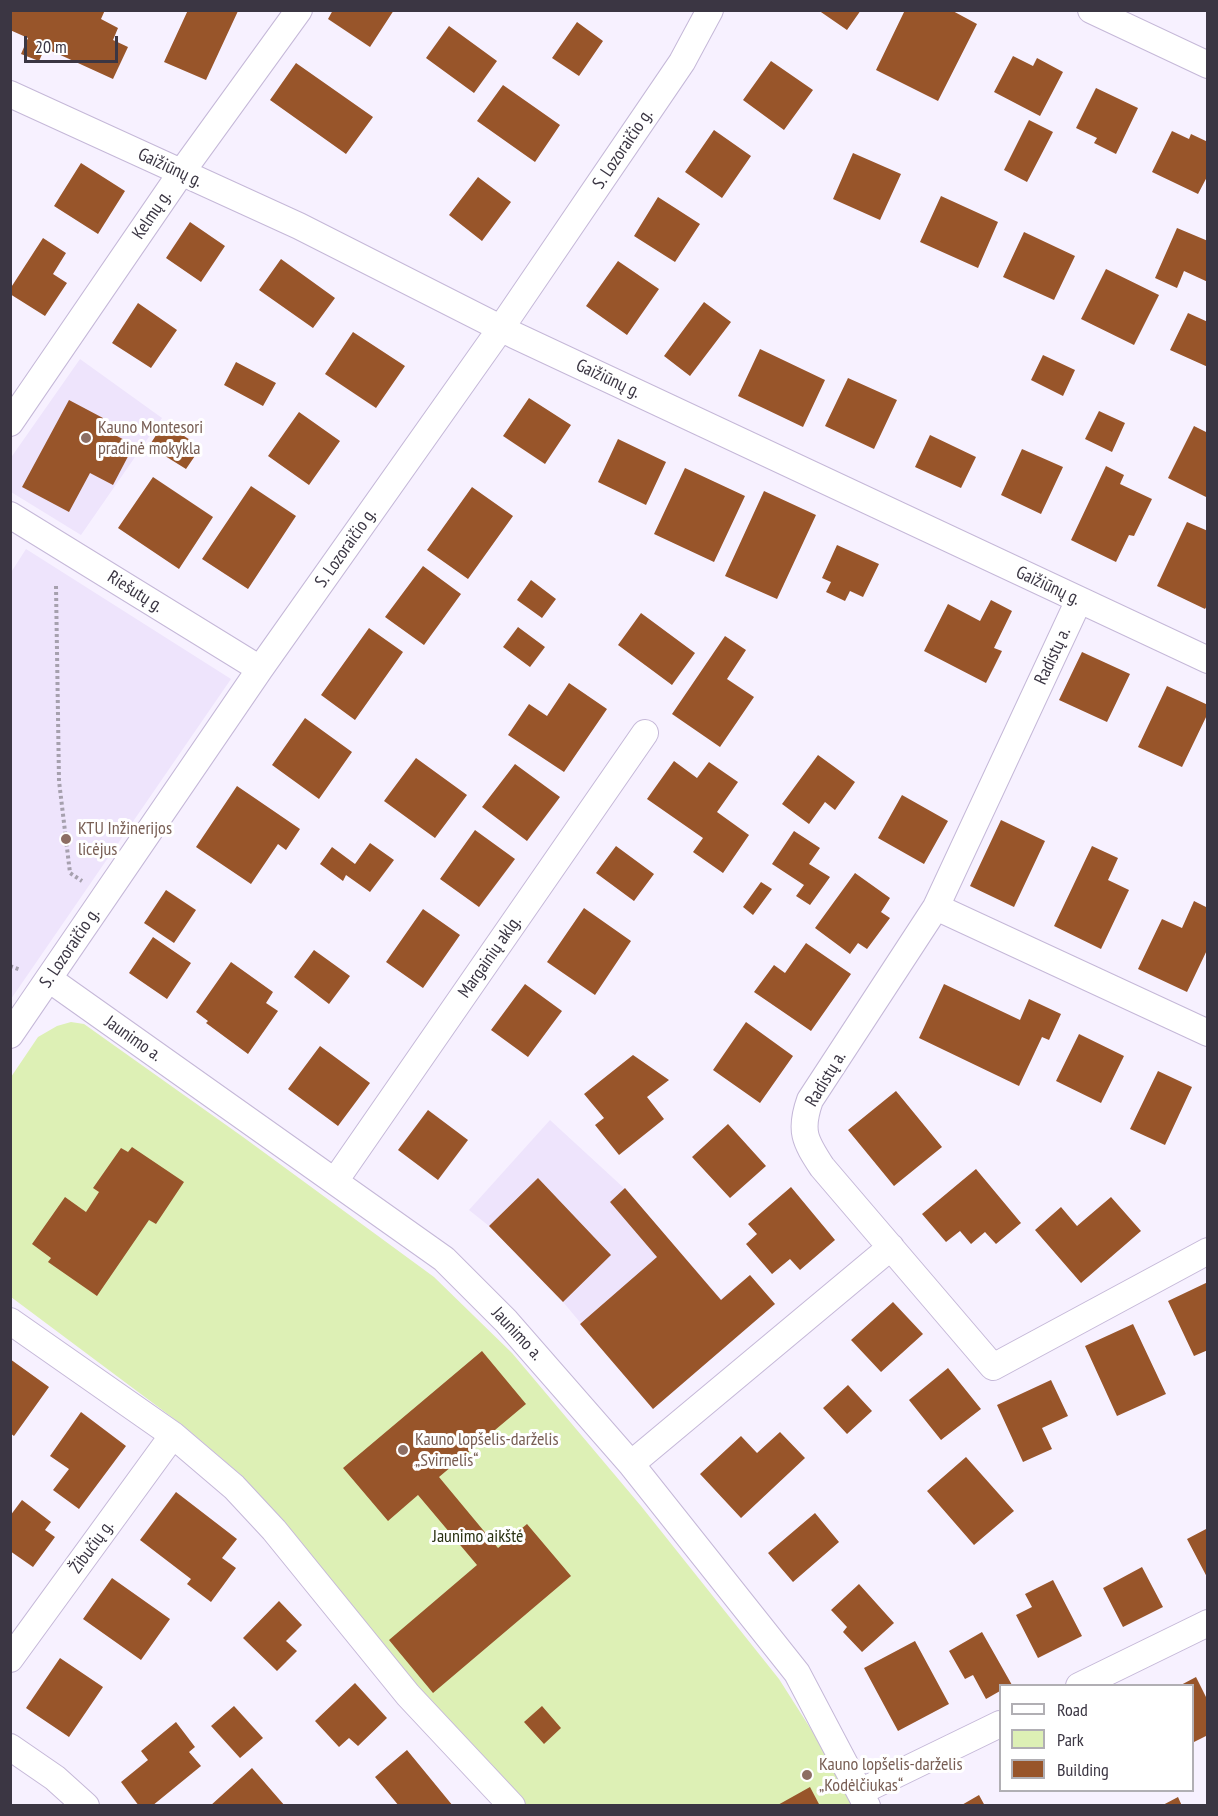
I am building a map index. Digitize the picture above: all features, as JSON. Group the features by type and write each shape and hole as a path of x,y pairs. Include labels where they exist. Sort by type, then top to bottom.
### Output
{"street":[{"name":"S. Lozoraičio g.","path":"10,1035 260,669 501,328 682,62 710,10"},
{"name":"S. Lozoraičio g.","path":"682,62 728,10"},
{"path":"1090,10 1208,65"},
{"name":"Kelmų g.","path":"10,423 292,13"},
{"name":"Gaižiūnų g.","path":"10,94 299,226 501,328 1208,660"},
{"name":"Riešutų g.","path":"10,514 260,669"},
{"name":"Radistų a.","path":"1079,600 936,907 810,1100 803,1130 811,1150 822,1167 993,1366 1208,1251"},
{"name":"Margainių aklg.","path":"335,1181 645,733"},
{"path":"936,907 1208,1033"},
{"name":"Jaunimo a.","path":"49,979 444,1259 532,1349 631,1464 797,1672 864,1799"},
{"path":"631,1464 891,1247"},
{"path":"10,1321 173,1435 234,1487 274,1530 408,1695 512,1806"},
{"name":"Žibučių g.","path":"10,1659 173,1435"},
{"path":"1083,1684 1208,1623"},
{"path":"864,1799 999,1725"},
{"path":"10,1747 56,1778 86,1806"}],"path":[{"path":"57,586 59,781 70,873 105,896"}],"shaded area":[{"name":"Kauno Montesori pradinė mokykla","path":"80,359 162,418 81,535 11,492 10,459"},
{"name":"KTU Inžinerijos licėjus","path":"26,549 231,679 11,999 10,574"},
{"path":"550,1120 625,1189 721,1299 750,1275 775,1304 653,1409 563,1302 489,1226 469,1210"}],"green space":[{"name":"Jaunimo aikštė","path":"71,1022 84,1024 434,1277 512,1353 641,1506 779,1679 821,1745 853,1805 525,1805 381,1645 240,1474 185,1427 11,1297 11,1077 38,1037 57,1026"}],"building":[{"path":"10,10 105,10 101,19 118,28 113,40 128,47 113,79 45,48 39,61 21,54 28,38 10,30"},
{"path":"188,10 238,11 206,80 164,62"},
{"path":"333,10 394,10 370,47 328,19"},
{"path":"818,10 861,10 847,30"},
{"path":"905,10 951,10 977,24 938,101 876,70"},
{"path":"577,22 603,41 579,76 552,58"},
{"path":"449,26 497,61 474,93 426,58"},
{"path":"1013,56 1033,66 1037,58 1063,72 1040,116 994,92"},
{"path":"771,61 813,90 784,130 743,100"},
{"path":"296,63 373,117 346,154 270,100"},
{"path":"503,85 560,125 535,162 477,121"},
{"path":"1096,88 1138,108 1116,154 1094,143 1097,138 1076,128"},
{"path":"1029,120 1053,132 1027,182 1004,170"},
{"path":"714,130 751,156 722,198 685,172"},
{"path":"1172,131 1189,139 1191,134 1208,142 1208,175 1198,194 1152,172"},
{"path":"853,153 901,174 880,220 833,199"},
{"path":"81,163 125,191 98,234 54,206"},
{"path":"478,177 511,202 482,241 449,215"},
{"path":"941,196 998,222 978,268 920,242"},
{"path":"658,197 700,224 675,262 634,236"},
{"path":"190,222 225,246 201,282 166,258"},
{"path":"1177,228 1208,241 1208,282 1184,271 1177,288 1155,278"},
{"path":"1024,232 1075,256 1054,300 1003,277"},
{"path":"43,238 66,253 53,274 67,283 45,316 10,294 10,289"},
{"path":"281,259 335,298 313,328 259,290"},
{"path":"618,261 659,289 627,335 586,306"},
{"path":"1106,269 1159,295 1134,345 1081,319"},
{"path":"704,302 731,322 690,376 664,356"},
{"path":"138,303 177,330 151,368 112,343"},
{"path":"1188,313 1208,322 1208,367 1170,350"},
{"path":"353,332 405,366 376,408 325,374"},
{"path":"760,349 825,380 803,427 738,396"},
{"path":"1043,355 1075,370 1063,396 1031,380"},
{"path":"236,362 276,383 263,406 224,385"},
{"path":"848,378 897,400 874,449 825,426"},
{"path":"529,398 571,425 545,464 503,436"},
{"path":"69,400 103,418 98,426 134,445 113,485 90,473 69,512 22,487"},
{"path":"1099,411 1125,423 1112,452 1085,439"},
{"path":"299,412 340,441 309,485 268,456"},
{"path":"164,423 201,447 186,469 149,446"},
{"path":"1194,426 1208,433 1208,498 1168,478"},
{"path":"930,435 976,457 961,488 915,467"},
{"path":"618,439 666,462 646,505 598,482"},
{"path":"1022,449 1063,467 1041,514 1001,495"},
{"path":"1106,466 1124,475 1120,484 1152,499 1134,536 1129,535 1116,562 1071,540"},
{"path":"685,468 745,496 714,562 654,534"},
{"path":"153,477 213,517 179,569 118,528"},
{"path":"251,486 296,516 248,589 202,559"},
{"path":"472,487 513,516 468,579 427,550"},
{"path":"764,491 816,515 777,599 725,576"},
{"path":"1187,522 1208,531 1208,604 1205,609 1157,586"},
{"path":"837,545 879,564 863,597 850,591 845,601 826,592 831,582 822,578"},
{"path":"423,566 461,594 424,645 385,617"},
{"path":"531,580 556,599 542,618 517,600"},
{"path":"991,600 1012,611 994,648 1002,651 986,683 924,651 948,604 980,621"},
{"path":"641,613 695,653 672,685 618,645"},
{"path":"518,627 545,647 530,667 503,647"},
{"path":"369,628 403,652 355,720 321,695"},
{"path":"725,636 746,650 727,679 754,697 720,747 672,714"},
{"path":"1082,652 1130,674 1107,722 1059,700"},
{"path":"569,683 607,709 564,772 508,735 529,704 547,716"},
{"path":"1167,686 1208,705 1208,713 1182,767 1138,747"},
{"path":"305,718 352,752 319,799 272,765"},
{"path":"818,755 855,782 835,810 825,802 809,824 782,804"},
{"path":"416,758 467,795 435,838 384,801"},
{"path":"674,761 697,778 709,762 738,782 717,812 749,835 723,873 693,852 703,838 647,799"},
{"path":"515,764 560,797 527,841 482,807"},
{"path":"237,786 300,829 286,850 278,844 251,884 196,847"},
{"path":"902,795 948,821 924,864 878,838"},
{"path":"1001,820 1045,841 1014,907 970,886"},
{"path":"475,830 515,859 479,907 440,879"},
{"path":"794,831 820,848 809,864 830,877 810,905 796,896 804,885 772,864"},
{"path":"370,843 394,860 370,892 346,875 343,881 320,864 332,847 355,864"},
{"path":"616,846 654,874 634,901 596,873"},
{"path":"1092,846 1118,858 1108,880 1129,890 1101,949 1054,926"},
{"path":"855,873 890,898 881,912 890,918 867,949 858,943 850,954 815,928"},
{"path":"761,882 772,889 753,915 743,907"},
{"path":"166,890 196,910 174,943 144,923"},
{"path":"1194,901 1208,908 1208,948 1187,992 1138,969 1162,919 1182,928"},
{"path":"584,908 631,941 595,995 547,962"},
{"path":"423,909 460,935 423,988 386,962"},
{"path":"153,937 191,963 167,999 129,973"},
{"path":"806,943 851,974 811,1031 754,992 774,965 785,973"},
{"path":"314,950 350,976 329,1004 294,977"},
{"path":"231,962 273,992 266,1003 278,1011 248,1054 206,1023 208,1021 196,1012"},
{"path":"525,984 562,1011 528,1057 491,1030"},
{"path":"944,984 1020,1020 1029,999 1061,1014 1049,1040 1042,1037 1019,1086 919,1038"},
{"path":"746,1022 793,1056 760,1103 713,1070"},
{"path":"1079,1034 1124,1056 1101,1103 1056,1081"},
{"path":"320,1046 370,1083 338,1126 288,1089"},
{"path":"633,1055 669,1080 647,1097 664,1119 619,1155 595,1125 604,1118 584,1094"},
{"path":"1158,1071 1192,1087 1165,1145 1130,1129"},
{"path":"896,1091 942,1147 894,1186 848,1130"},
{"path":"428,1110 468,1140 438,1180 398,1150"},
{"path":"728,1124 766,1166 730,1198 692,1157"},
{"path":"132,1147 184,1182 156,1224 149,1220 97,1296 48,1262 51,1258 32,1244 65,1197 86,1212 99,1192 93,1188 121,1148 128,1152"},
{"path":"976,1169 1021,1223 996,1244 985,1232 971,1244 960,1231 946,1242 922,1214"},
{"path":"538,1178 611,1255 563,1302 489,1226"},
{"path":"791,1187 835,1240 800,1270 790,1259 772,1274 746,1244 757,1234 748,1224"},
{"path":"625,1188 721,1300 750,1275 775,1304 653,1409 580,1324 657,1257 610,1202"},
{"path":"1111,1197 1141,1231 1081,1283 1035,1230 1061,1207 1077,1226"},
{"path":"1208,1282 1208,1350 1194,1356 1168,1301"},
{"path":"893,1302 923,1334 881,1372 851,1340"},
{"path":"1133,1324 1166,1394 1117,1416 1085,1346"},
{"path":"482,1351 526,1404 439,1477 498,1548 527,1524 571,1576 433,1693 389,1640 477,1565 418,1495 388,1521 343,1468"},
{"path":"10,1359 49,1387 14,1436 10,1433"},
{"path":"948,1368 981,1409 941,1440 909,1400"},
{"path":"1051,1380 1068,1416 1042,1428 1052,1449 1023,1462 997,1405"},
{"path":"848,1385 872,1411 847,1434 823,1408"},
{"path":"81,1412 126,1446 79,1509 53,1490 69,1469 50,1456"},
{"path":"780,1432 805,1458 741,1518 700,1474 741,1436 757,1453"},
{"path":"966,1457 1014,1511 974,1545 927,1491"},
{"path":"176,1492 237,1539 222,1558 236,1568 211,1602 187,1584 191,1579 140,1540"},
{"path":"22,1500 51,1522 45,1530 55,1537 33,1567 10,1551 10,1516"},
{"path":"815,1513 839,1542 793,1582 768,1553"},
{"path":"1208,1528 1208,1579 1187,1539"},
{"path":"1142,1567 1163,1607 1123,1627 1103,1588"},
{"path":"112,1578 170,1619 141,1660 83,1619"},
{"path":"1053,1580 1082,1636 1038,1658 1016,1615 1032,1607 1025,1594"},
{"path":"859,1584 894,1623 862,1652 843,1632 847,1627 831,1610"},
{"path":"279,1601 302,1625 286,1641 297,1651 277,1671 243,1638"},
{"path":"982,1632 1011,1684 999,1684 999,1692 986,1699 973,1675 965,1679 949,1651"},
{"path":"915,1641 949,1704 898,1731 864,1668"},
{"path":"60,1658 103,1687 69,1737 26,1708"},
{"path":"1196,1677 1208,1701 1208,1735 1194,1742 1194,1684 1183,1684"},
{"path":"355,1683 387,1718 358,1746 349,1738 339,1747 315,1721"},
{"path":"234,1706 263,1738 240,1758 211,1726"},
{"path":"542,1706 561,1728 544,1744 524,1722"},
{"path":"176,1722 195,1747 189,1752 201,1766 152,1806 139,1806 121,1782 148,1760 141,1751"},
{"path":"407,1750 453,1806 399,1806 375,1777"},
{"path":"252,1768 285,1806 210,1806"},
{"path":"810,1787 820,1806 776,1806"},
{"path":"979,1795 985,1806 960,1806"},
{"path":"1178,1797 1182,1806 1161,1806"}],"place":[{"name":"Kauno Montesori pradinė mokykla","path":"86,438"},
{"name":"KTU Inžinerijos licėjus","path":"66,839"},
{"name":"Kauno lopšelis-darželis „Svirnelis“","path":"403,1450"},
{"name":"Kauno lopšelis-darželis „Kodėlčiukas“","path":"807,1775"}]}
